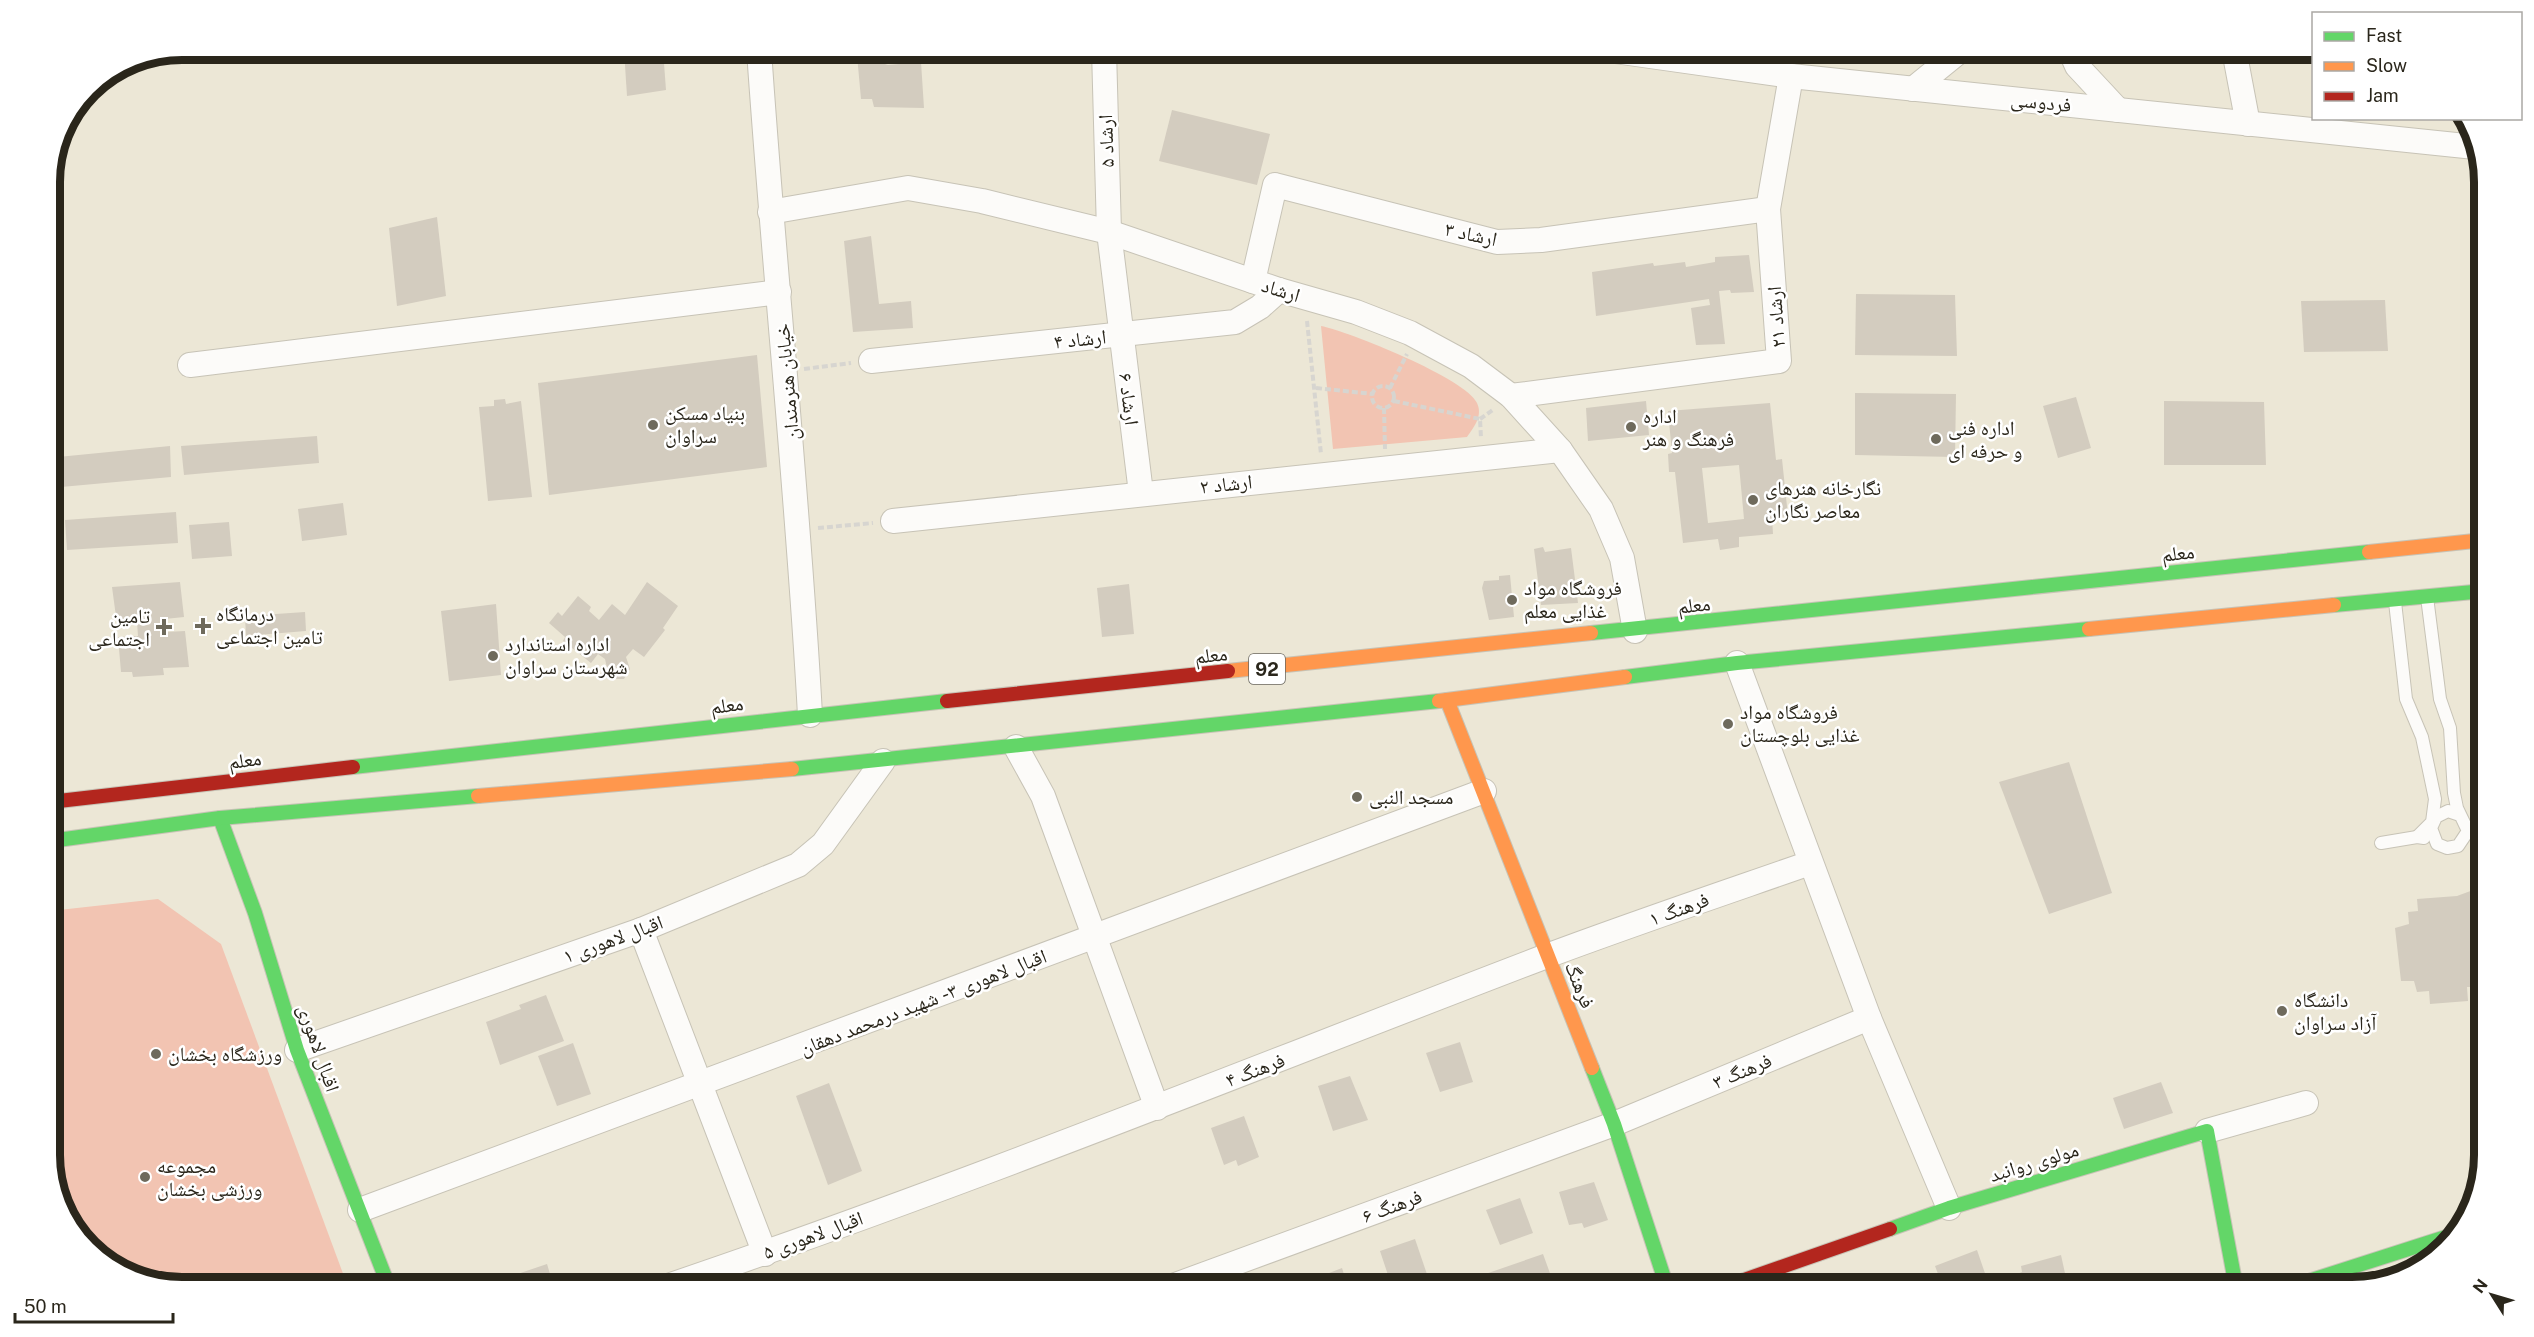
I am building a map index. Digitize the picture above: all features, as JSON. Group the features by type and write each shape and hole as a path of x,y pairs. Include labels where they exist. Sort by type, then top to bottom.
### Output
{"main road":[{"name":"معلم","path":"60,801 810,715 1443,656 1635,631 2474,541"},
{"path":"60,840 220,818 883,761 1737,663 2474,592"},
{"name":"فرهنگ","path":"1446,695 1614,1124 1664,1277"},
{"name":"اقبال لاهوری","path":"220,818 255,913 297,1050 385,1277"},
{"path":"2207,1131 2234,1277"},
{"name":"مولوی روانبد","path":"1752,1277 1949,1208 2207,1131"},
{"path":"2321,1277 2442,1238"}],"street":[{"name":"خیابان هنرمندان","path":"760,60 770,212 799,529 810,715"},
{"name":"ارشاد ۵","path":"1104,60 1109,232"},
{"name":"فردوسی","path":"1709,60 1791,76 2248,124 2413,130 2469,145"},
{"path":"1913,89 1949,60"},
{"path":"2074,60 2077,66 2118,110"},
{"path":"2236,60 2248,124"},
{"name":"ارشاد ۲۱","path":"1511,396 1779,361 1768,209 1791,76"},
{"name":"ارشاد ۳","path":"1253,281 1275,185 1497,242 1541,240 1768,209"},
{"name":"ارشاد","path":"770,212 908,188 982,201 1109,232 1279,290 1356,312 1415,335 1470,366 1511,396 1560,450 1601,509 1618,548 1630,597 1635,631"},
{"name":"ارشاد ۶","path":"1109,232 1141,493"},
{"name":"ارشاد ۴","path":"871,361 1235,322 1260,307 1279,290"},
{"path":"190,364 778,292"},
{"name":"ارشاد ۲","path":"893,522 1141,493 1560,450"},
{"path":"1737,663 1869,1018 1949,1208"},
{"path":"1016,747 1043,796 1157,1108"},
{"name":"اقبال لاهوری ۱","path":"297,1050 641,930 798,865 824,844 883,761"},
{"name":"اقبال لاهوری ۳ - شهید درمحمد دهقان","path":"360,1210 700,1086 1484,791"},
{"name":"فرهنگ ۱","path":"1547,956 1810,862"},
{"path":"641,930 765,1254"},
{"name":"فرهنگ ۴","path":"961,1181 1157,1108 1547,956"},
{"name":"فرهنگ ۳","path":"1614,1124 1869,1018"},
{"path":"2207,1131 2306,1103"},
{"name":"فرهنگ ۶","path":"1197,1277 1614,1124"},
{"name":"اقبال لاهوری ۵","path":"695,1277 765,1254 961,1181"}],"lane":[{"path":"2381,843 2417,837 2452,848 2463,843 2468,831 2454,793 2450,728 2440,699 2427,597"},
{"path":"2395,600 2406,699 2422,737 2435,799 2431,834 2436,844"},
{"path":"2417,837 2441,813 2460,814"}],"path":[{"path":"1304,297 1316,388 1322,474"},
{"path":"1390,388 1415,335"},
{"path":"786,372 871,361"},
{"path":"1373,394 1380,386 1390,388 1394,394 1394,401"},
{"path":"1316,388 1373,394"},
{"path":"1373,394 1375,404 1384,408"},
{"path":"1384,408 1394,401 1480,419 1482,458"},
{"path":"1384,408 1383,438 1388,468"},
{"path":"799,529 893,522"}],"shaded area":[{"path":"1321,326 1405,357 1469,393 1477,403 1479,412 1477,421 1467,437 1333,449"},
{"name":"ورزشگاه بخشان","path":"158,899 221,944 344,1277 158,1275 143,1271 114,1256 90,1236 66,1194 60,1163 60,910"}],"building":[{"path":"625,60 664,60 666,90 627,96"},
{"path":"857,60 872,60 888,65 921,62 924,108 874,107 872,99 861,99"},
{"path":"1172,110 1270,134 1257,185 1159,161"},
{"path":"437,217 446,296 397,306 389,228"},
{"path":"871,236 879,304 911,301 913,328 853,332 844,241"},
{"path":"1749,255 1754,292 1719,291 1725,344 1696,345 1691,308 1710,305 1709,299 1596,316 1592,272 1653,263 1654,266 1685,262 1686,267 1715,262 1715,257"},
{"path":"1856,294 1955,295 1957,356 1855,355"},
{"path":"2385,300 2388,351 2304,352 2301,301"},
{"name":"بنیاد مسکن سراوان","path":"757,355 767,467 549,495 538,383"},
{"path":"1855,393 1956,394 1955,457 1855,455"},
{"path":"2076,397 2091,448 2058,458 2043,406"},
{"path":"505,399 506,404 521,401 532,497 488,501 479,407 494,406 494,400"},
{"path":"1646,401 1649,435 1588,441 1586,408"},
{"path":"2164,401 2264,402 2266,465 2164,465"},
{"path":"1770,403 1776,460 1782,459 1788,516 1772,518 1773,534 1739,537 1739,547 1720,550 1718,539 1683,543 1675,472 1669,472 1668,454 1672,453 1668,411","holes":["1739,465 1744,519 1708,523 1702,468"]},
{"path":"317,436 319,463 184,475 181,446"},
{"path":"170,446 171,477 61,487 60,457"},
{"path":"343,503 347,535 302,541 298,509"},
{"path":"176,512 178,543 67,550 65,520"},
{"path":"229,522 232,556 192,559 189,525"},
{"path":"1543,547 1545,552 1571,548 1578,603 1541,605 1534,549"},
{"path":"1510,575 1514,617 1489,620 1482,588 1484,581 1499,580 1499,576"},
{"path":"180,582 184,617 165,619 166,632 185,631 189,667 163,668 164,675 133,677 132,672 121,672 118,637 138,636 137,622 117,624 112,587"},
{"path":"647,582 678,606 663,628 665,630 644,657 633,649 626,657 630,669 624,679 616,679 608,672 605,659 598,654 591,663 563,641 565,637 549,623 558,612 562,616 578,596 591,607 589,611 599,620 612,604 625,615"},
{"path":"1129,584 1134,634 1102,637 1097,588"},
{"path":"496,604 501,675 449,681 441,611"},
{"path":"305,612 306,631 246,636 245,616"},
{"path":"2069,762 2112,893 2049,914 1999,782"},
{"name":"دانشگاه آزاد سراوان","path":"2474,890 2474,987 2467,987 2468,1001 2430,1004 2429,991 2417,992 2414,981 2401,981 2395,928 2409,924 2408,912 2418,911 2417,899 2457,896"},
{"path":"546,995 564,1041 500,1065 486,1022 521,1009 519,1005"},
{"path":"1460,1042 1473,1082 1440,1092 1426,1053"},
{"path":"573,1043 591,1094 557,1106 538,1056"},
{"path":"1350,1076 1368,1120 1333,1131 1318,1086"},
{"path":"2161,1082 2173,1113 2124,1129 2113,1098"},
{"path":"829,1083 862,1171 828,1185 796,1096"},
{"path":"1244,1116 1259,1157 1238,1166 1236,1160 1224,1165 1211,1128"},
{"path":"1594,1182 1608,1220 1584,1228 1582,1223 1569,1225 1559,1192"},
{"path":"1520,1198 1533,1233 1500,1245 1486,1210"},
{"path":"1415,1239 1428,1277 1389,1277 1380,1251"},
{"path":"1977,1250 1986,1277 1939,1277 1935,1266"},
{"path":"1543,1254 1551,1277 1477,1277"},
{"path":"2061,1255 2066,1277 2009,1277 2022,1272 2021,1266"},
{"path":"547,1264 551,1277 509,1277"},
{"path":"1342,1268 1345,1277 1319,1277"},
{"path":"1469,1273 1470,1277 1458,1277"}],"traffic: fast":[{"path":"1591,633 2369,552"},
{"path":"2334,605 2474,592"},
{"path":"1625,677 1737,663 2089,629"},
{"path":"353,767 947,701"},
{"path":"792,769 1439,701"},
{"path":"60,840 220,818 478,796"},
{"path":"220,818 255,913 297,1050 385,1277"},
{"path":"1592,1068 1614,1124 1664,1277"},
{"path":"1890,1229 1949,1208 2207,1131 2234,1277"},
{"path":"2321,1277 2442,1238"}],"traffic: slow":[{"path":"2369,552 2474,541"},
{"path":"2089,629 2334,605"},
{"path":"1228,671 1591,633"},
{"path":"1439,701 1625,677"},
{"path":"1447,700 1592,1068"},
{"path":"478,796 792,769"}],"traffic: jam":[{"path":"947,701 1228,671"},
{"path":"60,801 353,767"},
{"path":"1753,1277 1890,1229"}],"place":[{"name":"بنیاد مسکن سراوان","path":"653,425"},
{"name":"اداره فرهنگ و هنر","path":"1631,427"},
{"name":"اداره فنی و حرفه ای","path":"1936,439"},
{"name":"نگارخانه هنرهای معاصر نگاران","path":"1753,500"},
{"name":"فروشگاه مواد غذایی معلم","path":"1512,600"},
{"name":"درمانگاه تامین اجتماعی","path":"203,626"},
{"name":"تامین اجتماعی","path":"164,627"},
{"name":"اداره استاندارد شهرستان سراوان","path":"493,656"},
{"name":"فروشگاه مواد غذایی بلوچستان","path":"1728,724"},
{"name":"مسجد النبی","path":"1357,797"},
{"name":"دانشگاه آزاد سراوان","path":"2282,1011"},
{"name":"ورزشگاه بخشان","path":"156,1054"},
{"name":"مجموعه ورزشی بخشان","path":"145,1177"}]}
